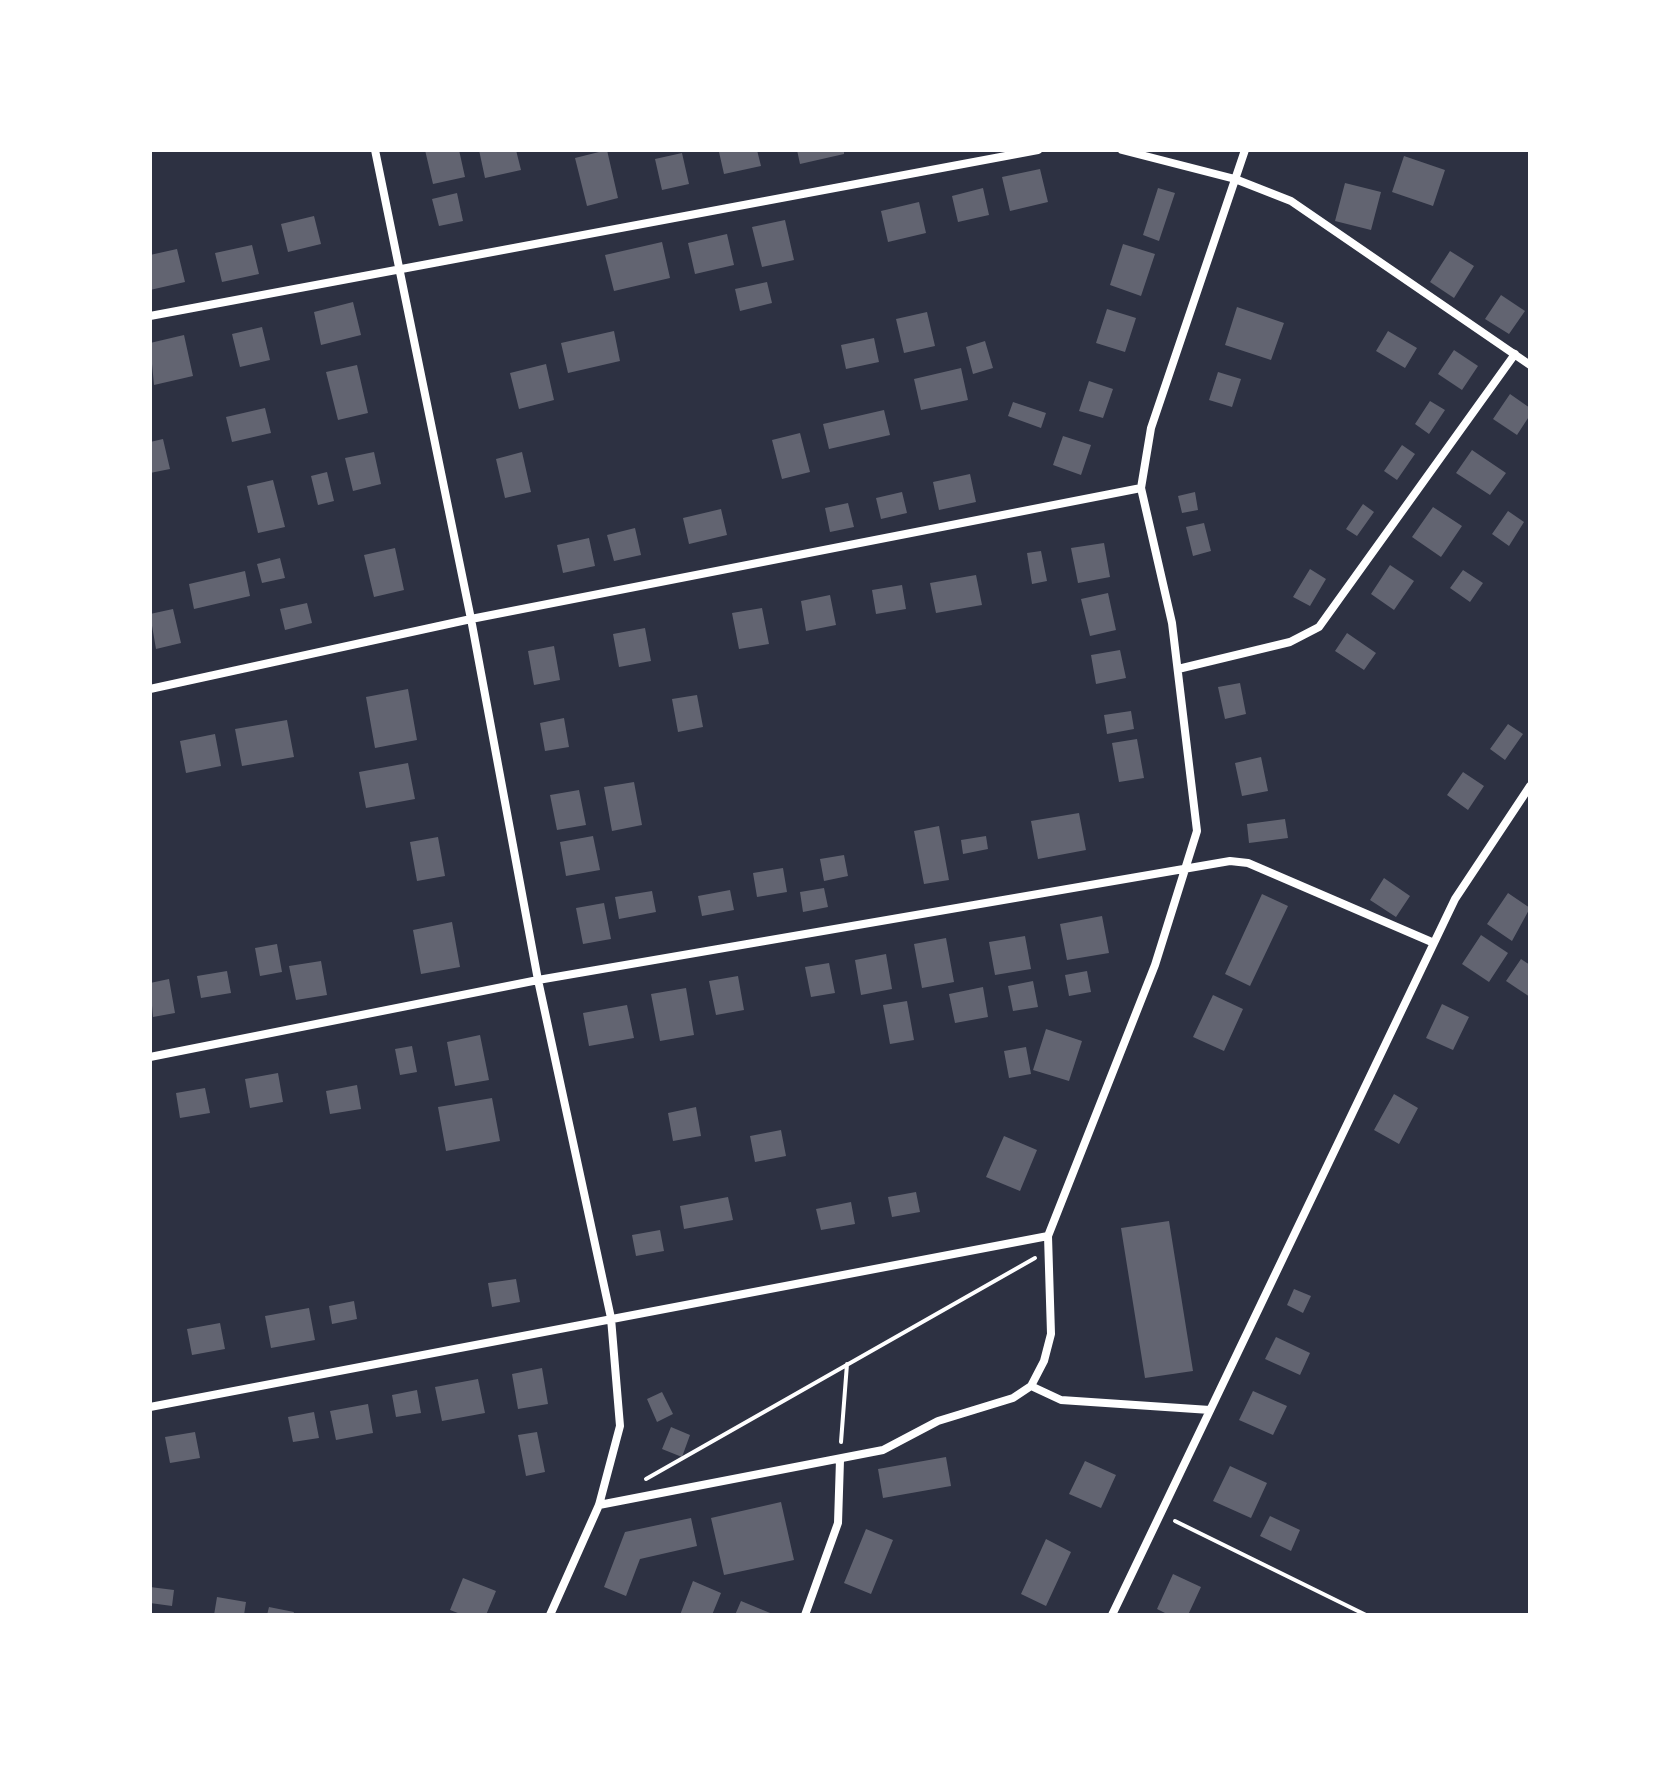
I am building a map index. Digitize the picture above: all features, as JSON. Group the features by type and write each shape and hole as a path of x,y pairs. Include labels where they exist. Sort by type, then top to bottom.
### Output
{"street":[{"path":"375,150 471,619 538,980 611,1318 620,1426 599,1505 550,1615"},
{"path":"150,316 1038,150"},
{"path":"1122,150 1235,179 1291,201 1530,365"},
{"path":"599,1505 883,1450 938,1421 1013,1398 1031,1386 1051,1334 1048,1236 1155,965 1197,831 1172,623 1141,488 1151,428 1245,150"},
{"path":"1178,669 1290,642 1319,627 1515,354"},
{"path":"150,689 471,619 1141,488"},
{"path":"1112,1615 1455,899 1530,786"},
{"path":"150,1057 538,980 1188,865 1248,863 1434,943"},
{"path":"150,1407 1048,1236"},
{"path":"1031,1386 1061,1400 1210,1410"},
{"path":"805,1615 838,1523 840,1460"}],"path":[{"path":"641,1481 1047,1251"},
{"path":"840,1460 847,1364"},
{"path":"1160,1515 1366,1615"}],"building":[{"path":"425,150 459,150 465,177 433,184"},
{"path":"479,150 516,150 521,170 485,178"},
{"path":"607,150 618,198 587,206 575,158"},
{"path":"757,150 761,166 724,174 719,152"},
{"path":"797,150 844,150 844,154 800,164"},
{"path":"682,153 689,184 662,190 655,159"},
{"path":"1404,156 1445,170 1433,206 1392,192"},
{"path":"1040,169 1048,202 1010,211 1002,177"},
{"path":"1345,183 1381,192 1371,230 1335,221"},
{"path":"983,188 989,215 958,222 952,196"},
{"path":"1158,188 1175,193 1159,241 1143,235"},
{"path":"457,193 463,221 439,226 432,199"},
{"path":"919,202 926,233 888,242 881,211"},
{"path":"314,216 321,244 288,252 281,224"},
{"path":"785,220 794,260 762,267 752,227"},
{"path":"727,234 734,265 695,274 688,243"},
{"path":"662,242 670,278 614,291 605,255"},
{"path":"1123,244 1155,254 1141,296 1110,285"},
{"path":"252,245 259,274 222,282 215,253"},
{"path":"177,249 185,282 150,290 150,255"},
{"path":"1450,251 1474,266 1454,298 1430,282"},
{"path":"767,282 772,303 740,311 735,289"},
{"path":"1501,295 1525,311 1509,334 1485,319"},
{"path":"353,302 361,335 321,345 314,312"},
{"path":"1237,307 1284,323 1271,360 1225,345"},
{"path":"1107,309 1136,318 1125,352 1096,343"},
{"path":"927,312 935,346 904,353 896,319"},
{"path":"262,327 270,360 240,367 232,334"},
{"path":"614,331 620,361 568,373 561,343"},
{"path":"1388,331 1417,348 1405,368 1376,351"},
{"path":"184,335 193,376 154,385 150,343"},
{"path":"874,338 879,362 846,369 841,345"},
{"path":"985,341 993,368 973,374 966,347"},
{"path":"1454,350 1478,366 1462,390 1438,374"},
{"path":"546,364 554,400 519,409 510,373"},
{"path":"357,365 368,413 338,420 326,372"},
{"path":"961,368 968,400 921,410 914,379"},
{"path":"1218,372 1241,379 1232,407 1209,400"},
{"path":"1089,381 1113,389 1103,418 1079,411"},
{"path":"1510,394 1530,408 1530,415 1517,435 1493,419"},
{"path":"1430,401 1445,410 1429,434 1415,424"},
{"path":"1013,402 1046,413 1041,428 1008,416"},
{"path":"265,408 271,433 232,442 226,417"},
{"path":"884,410 890,435 829,449 823,424"},
{"path":"800,433 810,472 782,479 772,440"},
{"path":"1063,436 1091,445 1081,475 1053,465"},
{"path":"163,439 170,469 150,473 150,442"},
{"path":"1402,445 1415,454 1397,480 1384,471"},
{"path":"1472,450 1506,473 1490,495 1456,473"},
{"path":"374,452 381,484 353,491 345,458"},
{"path":"522,452 531,492 505,498 496,459"},
{"path":"327,472 334,501 318,505 311,476"},
{"path":"970,474 976,502 939,510 933,482"},
{"path":"273,480 285,527 258,533 247,486"},
{"path":"902,492 907,513 881,519 876,498"},
{"path":"1195,492 1198,510 1182,513 1178,496"},
{"path":"848,503 854,527 830,532 825,508"},
{"path":"1363,504 1374,512 1357,536 1346,529"},
{"path":"1433,507 1462,526 1441,557 1412,537"},
{"path":"721,509 727,535 689,544 683,518"},
{"path":"1508,511 1524,522 1509,546 1492,534"},
{"path":"1204,523 1211,551 1193,556 1186,527"},
{"path":"635,528 641,555 614,561 607,535"},
{"path":"589,538 595,566 563,573 557,545"},
{"path":"1104,543 1110,577 1078,583 1071,548"},
{"path":"395,548 404,590 374,597 364,555"},
{"path":"1041,551 1047,581 1032,584 1027,553"},
{"path":"280,558 285,578 262,583 257,564"},
{"path":"1390,565 1414,581 1394,610 1371,594"},
{"path":"1310,569 1326,579 1310,606 1293,597"},
{"path":"1463,570 1483,583 1470,602 1450,588"},
{"path":"245,571 250,596 194,609 189,584"},
{"path":"976,575 982,605 936,613 930,583"},
{"path":"902,585 906,609 876,614 872,590"},
{"path":"1108,593 1116,630 1090,636 1081,599"},
{"path":"830,595 836,625 806,631 801,601"},
{"path":"307,603 312,623 285,630 280,609"},
{"path":"762,608 769,644 739,649 732,613"},
{"path":"173,609 181,643 156,649 150,614"},
{"path":"645,628 651,661 619,667 613,634"},
{"path":"1347,633 1376,653 1364,670 1335,651"},
{"path":"554,646 560,680 534,685 528,651"},
{"path":"1120,650 1126,678 1096,684 1091,655"},
{"path":"1240,683 1246,714 1225,719 1218,687"},
{"path":"408,689 417,740 375,748 366,697"},
{"path":"697,695 703,727 678,732 672,699"},
{"path":"1131,711 1134,729 1107,734 1104,715"},
{"path":"564,718 569,747 545,751 540,723"},
{"path":"287,720 294,757 242,766 235,729"},
{"path":"1508,724 1523,734 1505,760 1490,749"},
{"path":"215,734 221,766 186,773 180,741"},
{"path":"1137,739 1144,778 1119,782 1112,743"},
{"path":"1261,757 1268,791 1242,796 1235,763"},
{"path":"408,763 415,799 366,808 359,772"},
{"path":"1463,772 1484,786 1468,810 1447,795"},
{"path":"634,782 642,825 612,831 604,787"},
{"path":"579,790 586,825 557,830 550,795"},
{"path":"1079,813 1086,850 1038,859 1031,821"},
{"path":"1285,819 1288,838 1249,843 1247,824"},
{"path":"939,826 949,880 924,884 914,831"},
{"path":"593,836 600,870 566,876 560,842"},
{"path":"986,836 988,849 963,854 961,840"},
{"path":"438,837 445,876 417,881 410,842"},
{"path":"844,855 848,876 824,881 820,859"},
{"path":"783,868 787,892 757,897 753,873"},
{"path":"1384,878 1410,896 1396,917 1370,900"},
{"path":"824,888 828,907 803,912 800,892"},
{"path":"730,890 734,910 702,916 698,896"},
{"path":"652,891 656,912 619,919 615,897"},
{"path":"1508,893 1530,908 1512,941 1487,924"},
{"path":"1262,894 1288,906 1250,986 1225,974"},
{"path":"604,903 611,939 583,944 576,908"},
{"path":"1102,916 1109,953 1067,960 1060,924"},
{"path":"452,922 460,967 421,974 413,930"},
{"path":"1481,935 1508,953 1489,982 1462,964"},
{"path":"1025,936 1031,969 995,975 989,942"},
{"path":"946,938 954,982 922,988 914,944"},
{"path":"277,944 282,972 260,976 255,948"},
{"path":"886,954 892,989 861,995 855,960"},
{"path":"1521,959 1530,965 1530,997 1506,981"},
{"path":"321,961 327,995 296,1000 289,966"},
{"path":"829,963 835,993 811,997 805,967"},
{"path":"227,971 231,993 201,998 197,976"},
{"path":"1087,971 1091,992 1069,996 1065,975"},
{"path":"738,976 744,1010 716,1015 709,981"},
{"path":"169,979 175,1013 153,1017 150,983"},
{"path":"1033,981 1038,1007 1013,1011 1008,986"},
{"path":"983,987 988,1017 955,1023 949,994"},
{"path":"686,988 694,1035 660,1041 651,994"},
{"path":"1213,995 1243,1009 1224,1051 1193,1037"},
{"path":"907,1001 914,1040 890,1044 883,1005"},
{"path":"1442,1004 1469,1017 1453,1050 1426,1038"},
{"path":"627,1005 634,1038 589,1046 583,1013"},
{"path":"1046,1029 1082,1041 1069,1081 1033,1070"},
{"path":"480,1035 489,1080 455,1086 447,1042"},
{"path":"412,1046 417,1072 400,1075 395,1049"},
{"path":"1026,1047 1031,1074 1009,1078 1004,1051"},
{"path":"278,1073 283,1102 250,1108 245,1079"},
{"path":"357,1085 361,1109 330,1114 326,1091"},
{"path":"205,1088 210,1113 180,1118 176,1093"},
{"path":"1394,1094 1418,1108 1399,1144 1374,1130"},
{"path":"492,1098 500,1141 446,1151 438,1107"},
{"path":"696,1107 701,1136 673,1141 668,1113"},
{"path":"781,1130 786,1156 755,1162 750,1136"},
{"path":"1004,1136 1037,1150 1020,1191 986,1177"},
{"path":"916,1192 920,1212 892,1217 888,1197"},
{"path":"728,1197 733,1220 684,1229 680,1206"},
{"path":"851,1202 855,1224 821,1230 816,1209"},
{"path":"1169,1221 1193,1371 1145,1378 1121,1228"},
{"path":"660,1230 664,1251 636,1256 632,1235"},
{"path":"516,1279 520,1302 492,1307 488,1283"},
{"path":"1294,1289 1311,1296 1303,1313 1287,1305"},
{"path":"354,1301 357,1319 332,1324 329,1306"},
{"path":"309,1308 315,1340 271,1348 265,1316"},
{"path":"220,1323 225,1349 192,1355 187,1329"},
{"path":"1276,1337 1310,1353 1300,1375 1265,1359"},
{"path":"542,1368 548,1404 518,1409 512,1374"},
{"path":"478,1379 485,1413 442,1421 435,1387"},
{"path":"417,1390 421,1413 396,1417 392,1395"},
{"path":"1253,1391 1287,1406 1273,1435 1239,1420"},
{"path":"662,1392 673,1414 657,1422 647,1399"},
{"path":"368,1404 373,1433 336,1440 330,1411"},
{"path":"314,1412 319,1438 293,1442 288,1417"},
{"path":"671,1427 690,1435 682,1457 662,1449"},
{"path":"195,1432 200,1458 170,1463 165,1437"},
{"path":"537,1432 545,1472 526,1476 518,1435"},
{"path":"946,1457 951,1486 883,1498 878,1469"},
{"path":"1085,1461 1116,1475 1101,1508 1069,1494"},
{"path":"1230,1466 1267,1483 1251,1518 1213,1501"},
{"path":"781,1502 794,1560 724,1575 711,1518"},
{"path":"1270,1516 1300,1530 1291,1551 1260,1536"},
{"path":"691,1518 697,1546 640,1559 626,1596 604,1587 625,1532"},
{"path":"866,1529 893,1540 871,1594 844,1583"},
{"path":"1046,1539 1071,1552 1046,1606 1021,1594"},
{"path":"1173,1574 1201,1587 1188,1615 1169,1615 1157,1609"},
{"path":"463,1578 496,1591 486,1615 463,1615 450,1610"},
{"path":"693,1581 721,1593 712,1615 680,1615"},
{"path":"150,1587 174,1590 172,1606 150,1603"},
{"path":"217,1597 246,1602 244,1615 214,1615"},
{"path":"741,1601 775,1615 735,1615"},
{"path":"269,1607 294,1612 293,1615 267,1615"}]}
